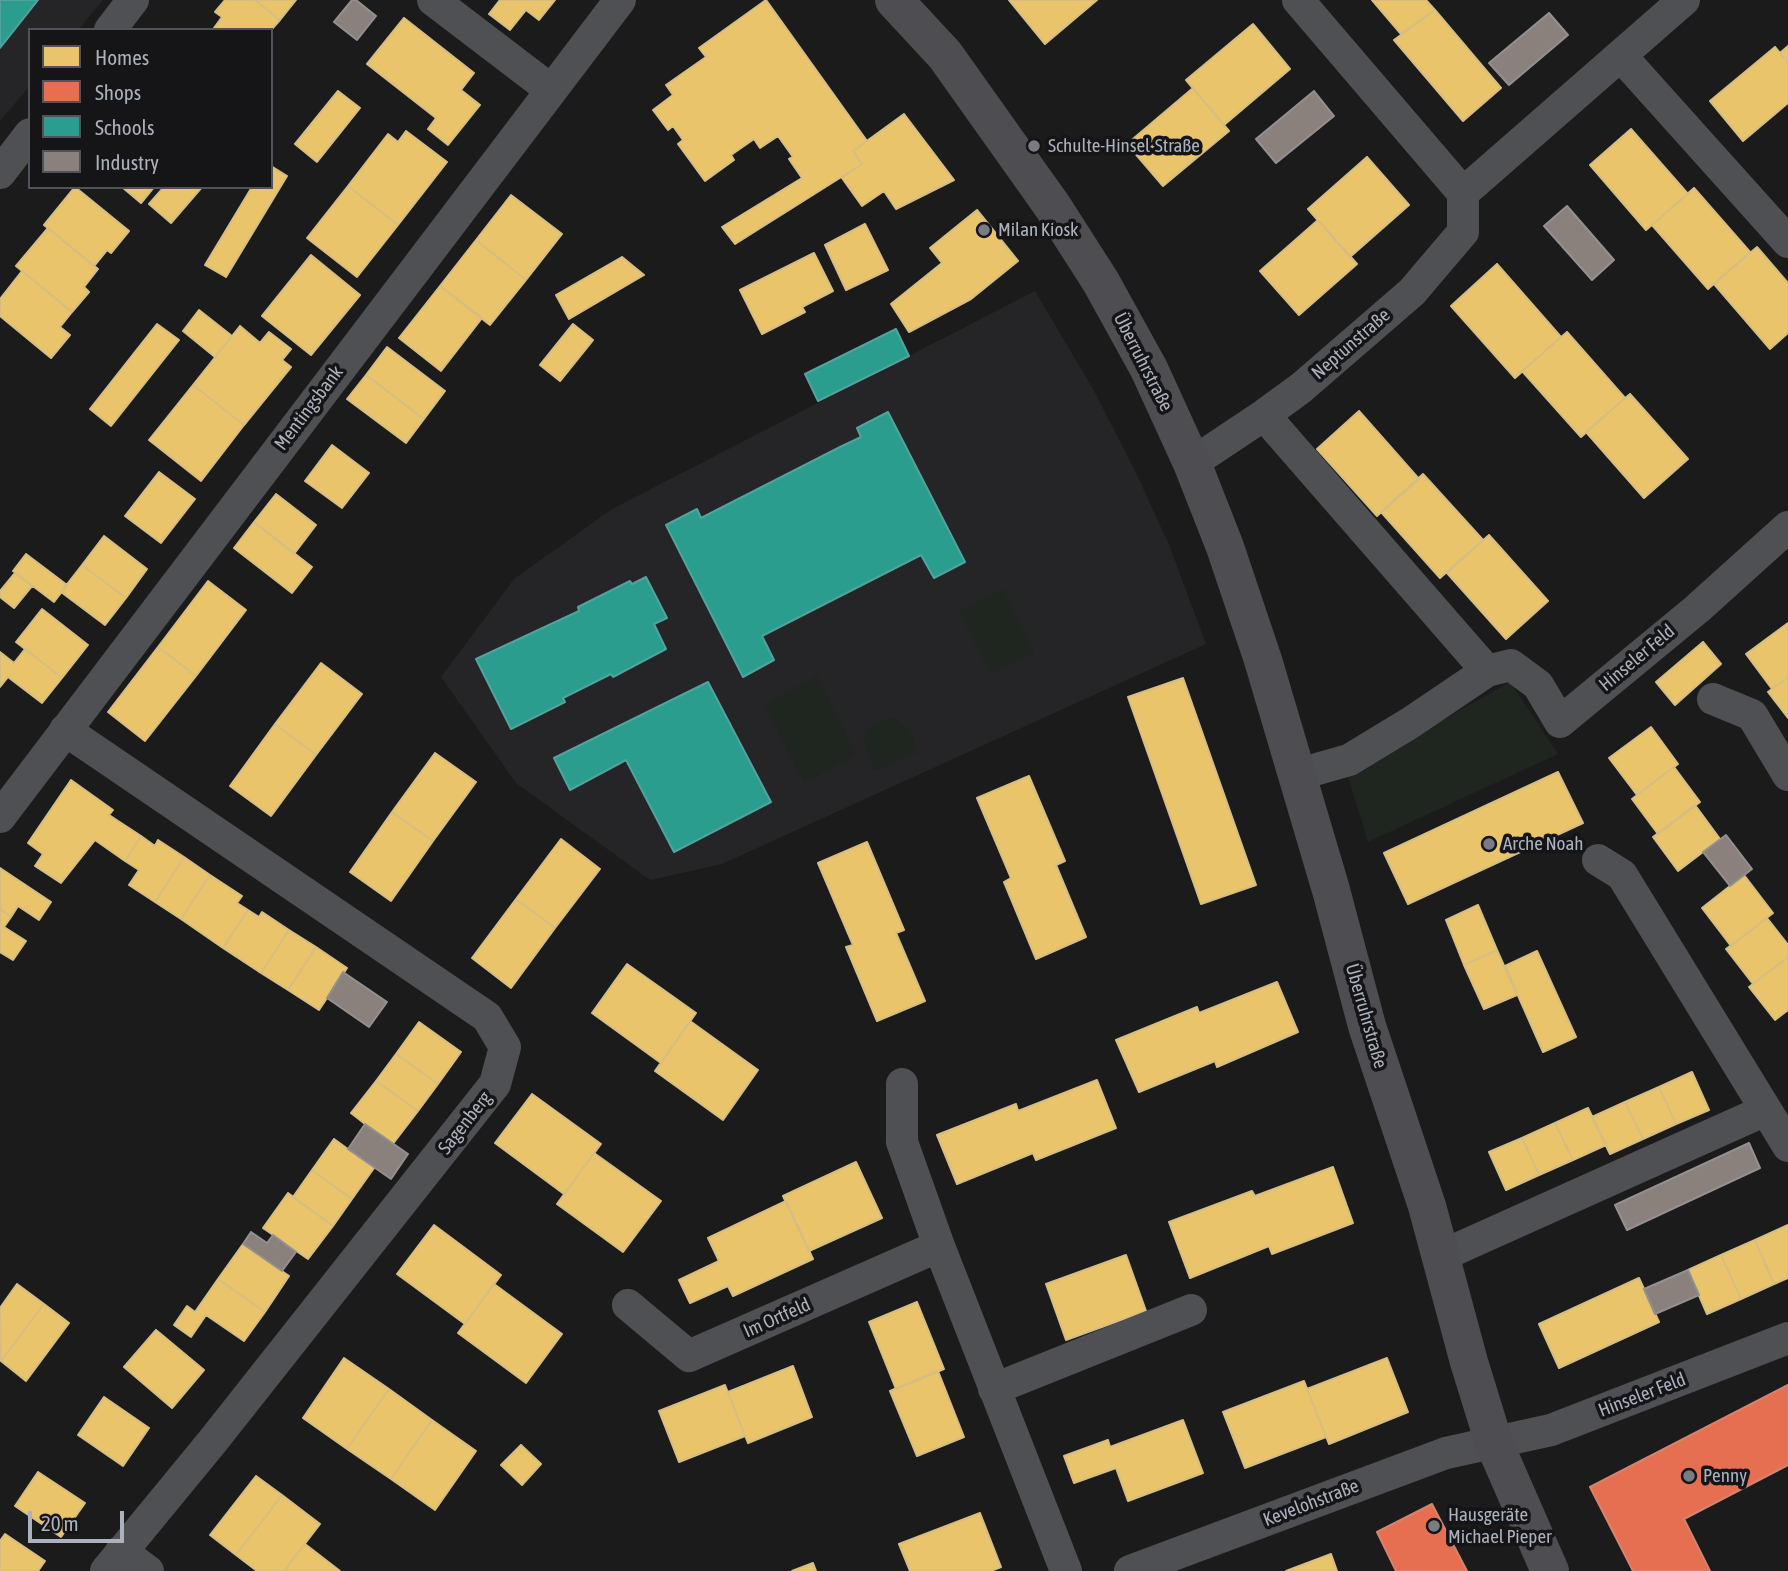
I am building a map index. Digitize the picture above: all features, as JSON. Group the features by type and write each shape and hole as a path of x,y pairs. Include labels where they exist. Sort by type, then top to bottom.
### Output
{"main road":[{"name":"Überruhrstraße","path":"894,0 945,55 1053,207 1101,282 1149,369 1192,463 1225,547 1263,660 1331,890 1367,1026 1404,1130 1494,1443 1550,1571"}],"street":[{"path":"112,28 133,0"},
{"path":"433,0 551,90"},
{"name":"Mentingsbank","path":"0,817 620,0"},
{"path":"1298,0 1463,193 1684,0"},
{"path":"1621,56 1788,242"},
{"path":"0,173 28,137"},
{"name":"Neptunstraße","path":"1192,463 1300,388 1412,292 1463,232 1463,193"},
{"path":"1264,415 1487,671 1349,760 1296,775"},
{"name":"Hinseler Feld","path":"1487,671 1511,666 1538,685 1560,722 1697,609 1788,527"},
{"path":"1713,699 1752,715 1788,775"},
{"name":"Sagenberg","path":"65,730 487,1017 505,1047 495,1084 212,1442 114,1561 148,1571"},
{"path":"1598,860 1622,875 1788,1146"},
{"path":"902,1084 902,1142 939,1246 1066,1571"},
{"path":"1441,1256 1766,1110"},
{"name":"Im Ortfeld","path":"628,1305 689,1356 939,1246"},
{"path":"994,1389 1191,1310"},
{"name":"Hinseler Feld","path":"1494,1443 1551,1430 1788,1338"},
{"name":"Kevelohstraße","path":"1130,1571 1434,1457 1494,1443"}],"shaded area":[{"path":"0,0 103,0 80,28 28,28 28,88 0,121"},
{"path":"1035,291 1093,389 1136,473 1170,547 1206,644 722,864 650,880 516,783 441,677 514,579 612,509"},
{"path":"1003,589 1035,653 991,675 959,611"},
{"path":"817,676 857,755 804,783 764,704"},
{"path":"1510,682 1558,754 1368,842 1347,774"},
{"path":"894,717 910,730 918,752 874,771 864,742 866,730"}],"building: Homes":[{"path":"225,0 255,0 280,20 273,28 214,28 222,17 215,12"},
{"path":"255,0 296,0 280,20"},
{"path":"500,0 555,0 539,20 526,10 510,30 489,14"},
{"path":"766,0 867,141 853,151 862,164 735,244 722,227 802,178 789,159 793,157 778,136 760,148 754,139 731,155 734,160 705,181 678,144 683,140 673,126 668,130 653,110 673,95 666,85 706,57 699,48"},
{"path":"1009,0 1097,0 1045,44"},
{"path":"1372,0 1426,0 1435,10 1401,34"},
{"path":"1435,10 1501,88 1463,121 1394,40"},
{"path":"404,18 474,73 461,90 480,105 448,145 428,129 436,118 367,64"},
{"path":"1253,24 1290,69 1224,125 1186,80"},
{"path":"1788,46 1788,63 1780,53"},
{"path":"1775,47 1788,63 1788,103 1743,141 1710,101"},
{"path":"1193,88 1229,131 1163,186 1127,144"},
{"path":"338,91 360,108 317,162 295,144"},
{"path":"904,114 954,180 896,209 884,191 862,206 842,178 862,164 853,151"},
{"path":"1631,129 1688,194 1646,230 1590,165"},
{"path":"406,131 447,162 398,225 348,186 388,134 398,142"},
{"path":"1367,157 1409,205 1350,257 1308,209"},
{"path":"273,167 287,176 226,277 205,265 251,189 273,189"},
{"path":"348,186 398,225 357,277 307,238"},
{"path":"1694,188 1750,252 1708,289 1652,225"},
{"path":"73,189 77,189 129,231 111,253 107,250 94,266 44,225"},
{"path":"124,189 152,189 141,203"},
{"path":"162,189 200,189 171,223 149,204"},
{"path":"511,195 562,234 526,280 476,240"},
{"path":"977,210 1018,261 971,299 909,332 891,304 942,263 930,248"},
{"path":"1318,220 1357,264 1299,315 1260,271"},
{"path":"865,224 888,270 846,290 825,245"},
{"path":"48,228 98,269 84,287 89,292 72,312 16,266"},
{"path":"476,240 526,280 490,325 440,286"},
{"path":"1757,247 1788,283 1788,333 1770,349 1714,284"},
{"path":"814,253 833,291 802,307 805,312 762,334 740,290"},
{"path":"311,255 360,295 311,355 262,316"},
{"path":"622,257 644,275 569,319 556,295"},
{"path":"1497,264 1561,337 1515,378 1451,306"},
{"path":"22,271 72,312 60,327 70,335 51,358 0,316 0,299"},
{"path":"440,286 482,318 441,371 399,338"},
{"path":"199,310 232,336 215,357 183,331"},
{"path":"157,324 179,340 111,426 90,409"},
{"path":"573,324 593,340 560,381 540,365"},
{"path":"240,326 260,343 269,332 291,349 282,360 291,367 244,425 193,385"},
{"path":"1567,332 1625,398 1581,437 1522,371"},
{"path":"387,347 445,391 424,419 366,375"},
{"path":"366,375 424,419 406,443 347,399"},
{"path":"193,385 244,425 201,481 149,440"},
{"path":"1630,394 1688,459 1644,498 1586,432"},
{"path":"1359,411 1419,479 1377,516 1317,449"},
{"path":"332,445 369,473 342,508 305,481"},
{"path":"159,472 195,499 161,543 125,516"},
{"path":"1423,474 1483,540 1440,578 1381,512"},
{"path":"276,494 316,525 294,554 254,522"},
{"path":"254,522 312,567 292,593 234,548"},
{"path":"1489,535 1548,601 1506,639 1447,573"},
{"path":"104,536 147,569 126,598 82,565"},
{"path":"26,554 67,585 54,602 13,571"},
{"path":"82,565 126,598 105,625 61,592"},
{"path":"15,573 32,586 14,608 0,597 0,591"},
{"path":"208,581 246,610 196,676 158,647"},
{"path":"42,609 88,645 62,678 16,642"},
{"path":"1788,623 1788,677 1772,689 1746,654"},
{"path":"1703,642 1721,664 1675,705 1656,682"},
{"path":"158,647 196,676 145,741 108,712"},
{"path":"25,649 62,678 42,703 8,677 0,687 0,652 14,663"},
{"path":"321,663 362,694 316,755 275,724"},
{"path":"1788,677 1788,718 1768,692"},
{"path":"1183,678 1256,885 1201,904 1128,697"},
{"path":"275,724 316,755 271,816 230,786"},
{"path":"1651,727 1678,764 1637,795 1609,758"},
{"path":"435,753 476,782 433,841 392,812"},
{"path":"1674,767 1700,802 1658,834 1632,799"},
{"path":"1558,772 1583,823 1408,904 1384,853"},
{"path":"1029,776 1065,861 1056,865 1086,937 1036,959 1004,882 1011,878 977,798"},
{"path":"71,780 113,810 109,815 141,836 125,861 95,840 61,883 35,866 43,854 28,843"},
{"path":"1695,805 1720,839 1678,871 1653,837"},
{"path":"392,812 433,841 391,901 350,872"},
{"path":"141,836 155,846 158,840 184,857 155,902 129,885 139,870 125,861"},
{"path":"561,839 600,869 555,928 516,899"},
{"path":"867,842 904,930 896,933 925,1001 877,1021 846,947 853,945 818,863"},
{"path":"184,857 210,875 181,919 155,902"},
{"path":"0,868 51,902 39,920 18,906 11,917 0,909"},
{"path":"210,875 242,896 237,903 248,910 223,948 181,919"},
{"path":"1744,875 1773,913 1731,946 1702,908"},
{"path":"516,899 555,928 511,988 472,958"},
{"path":"1478,905 1497,950 1464,965 1446,920"},
{"path":"0,909 11,917 4,927 26,941 13,960 0,952"},
{"path":"248,910 259,917 262,912 289,930 261,973 223,948"},
{"path":"1767,918 1788,945 1788,957 1753,984 1726,949"},
{"path":"289,930 316,947 288,990 261,973"},
{"path":"316,947 347,968 319,1010 288,990"},
{"path":"1497,950 1517,995 1484,1009 1464,965"},
{"path":"1537,951 1576,1037 1543,1052 1505,966"},
{"path":"1788,957 1788,1010 1775,1020 1749,987"},
{"path":"627,964 696,1013 661,1063 592,1013"},
{"path":"1277,982 1298,1032 1217,1067 1215,1061 1139,1092 1116,1040 1197,1007 1199,1013"},
{"path":"690,1021 758,1070 723,1120 655,1071"},
{"path":"419,1022 461,1052 438,1084 396,1054"},
{"path":"396,1054 438,1084 418,1111 376,1081"},
{"path":"1692,1072 1709,1110 1676,1124 1659,1087"},
{"path":"1097,1080 1116,1128 1036,1160 1033,1153 957,1184 937,1135 1016,1104 1018,1111"},
{"path":"376,1081 418,1111 392,1145 351,1113"},
{"path":"1659,1087 1676,1124 1643,1139 1625,1102"},
{"path":"532,1094 601,1144 564,1194 495,1143"},
{"path":"1625,1102 1643,1139 1610,1154 1592,1117"},
{"path":"1588,1108 1606,1145 1573,1160 1555,1123"},
{"path":"1555,1123 1573,1160 1539,1175 1522,1138"},
{"path":"1522,1138 1539,1175 1506,1190 1489,1152"},
{"path":"334,1139 374,1168 352,1199 312,1170"},
{"path":"594,1153 661,1201 623,1252 557,1204"},
{"path":"856,1162 882,1218 809,1251 783,1196"},
{"path":"1333,1167 1353,1223 1272,1254 1269,1246 1190,1278 1169,1222 1252,1191 1255,1196"},
{"path":"312,1170 352,1199 333,1226 293,1197"},
{"path":"288,1193 333,1226 308,1259 263,1228"},
{"path":"786,1201 813,1259 733,1296 728,1286 690,1303 679,1280 719,1261 708,1238"},
{"path":"434,1225 501,1275 465,1324 397,1274"},
{"path":"1788,1225 1788,1278 1774,1284 1755,1240"},
{"path":"1755,1240 1774,1284 1741,1299 1721,1255"},
{"path":"243,1244 289,1276 265,1312 218,1279"},
{"path":"1126,1255 1146,1311 1066,1340 1046,1284"},
{"path":"1721,1255 1741,1299 1707,1314 1688,1270"},
{"path":"1639,1278 1659,1322 1559,1368 1539,1324"},
{"path":"218,1279 265,1312 244,1341 206,1315 191,1337 174,1325 187,1306 195,1312"},
{"path":"17,1284 44,1304 1,1361 0,1308"},
{"path":"494,1284 562,1334 526,1383 458,1333"},
{"path":"917,1302 944,1369 896,1389 869,1322"},
{"path":"44,1304 69,1323 26,1381 1,1361"},
{"path":"156,1330 204,1370 172,1408 124,1367"},
{"path":"344,1358 389,1389 347,1449 303,1418"},
{"path":"1387,1358 1408,1412 1329,1444 1307,1389"},
{"path":"793,1366 812,1417 748,1443 728,1392"},
{"path":"938,1371 964,1437 917,1456 890,1391"},
{"path":"1304,1381 1326,1437 1245,1468 1223,1412"},
{"path":"725,1385 745,1436 679,1462 659,1411"},
{"path":"389,1389 432,1420 391,1479 347,1449"},
{"path":"104,1397 149,1428 123,1466 78,1435"},
{"path":"432,1420 476,1451 435,1510 391,1479"},
{"path":"1183,1420 1203,1473 1128,1501 1116,1468 1074,1483 1064,1456 1108,1440 1110,1447"},
{"path":"521,1445 541,1464 522,1485 501,1465"},
{"path":"38,1472 85,1503 61,1537 15,1506"},
{"path":"256,1476 282,1495 236,1555 210,1535"},
{"path":"282,1495 320,1524 284,1571 257,1571 236,1555"},
{"path":"980,1513 1001,1567 991,1571 910,1571 899,1544"},
{"path":"5,1534 45,1561 38,1571 0,1571 0,1541"},
{"path":"305,1544 340,1571 284,1571"},
{"path":"1331,1554 1337,1571 1286,1571"},
{"path":"813,1563 816,1571 792,1571"}],"building: Shops":[{"name":"Penny","path":"1788,1385 1788,1465 1684,1519 1710,1571 1633,1571 1590,1487"},
{"path":"1432,1504 1467,1571 1396,1571 1377,1532"}],"building: Schools":[{"path":"0,0 38,0 0,48"},
{"path":"896,329 909,356 818,401 805,374"},
{"path":"888,412 965,562 934,578 921,555 762,636 774,660 743,677 666,525 697,509 701,518 861,437 857,428"},
{"path":"646,577 667,618 654,624 666,649 613,677 611,674 563,698 565,702 511,729 476,659 579,611 578,607 630,581 632,584"},
{"path":"708,682 771,802 674,852 626,760 570,790 554,758"}],"building: Industry":[{"path":"352,0 356,0 376,16 357,40 334,22"},
{"path":"1549,13 1568,35 1509,85 1489,63"},
{"path":"1314,91 1334,116 1276,163 1256,139"},
{"path":"1567,206 1614,260 1592,280 1544,226"},
{"path":"1726,835 1752,869 1730,886 1703,852"},
{"path":"343,972 387,1002 369,1027 327,998"},
{"path":"365,1124 408,1154 391,1179 348,1149"},
{"path":"1749,1143 1760,1168 1627,1230 1615,1205"},
{"path":"251,1232 267,1243 273,1235 296,1252 282,1271 243,1244"},
{"path":"1688,1270 1699,1295 1655,1314 1644,1289"}],"place":[{"name":"Schulte-Hinsel-Straße","path":"1034,146"},
{"name":"Milan Kiosk","path":"984,230"},
{"name":"Arche Noah","path":"1489,844"},
{"name":"Penny","path":"1689,1476"},
{"name":"Hausgeräte Michael Pieper","path":"1434,1526"}]}
